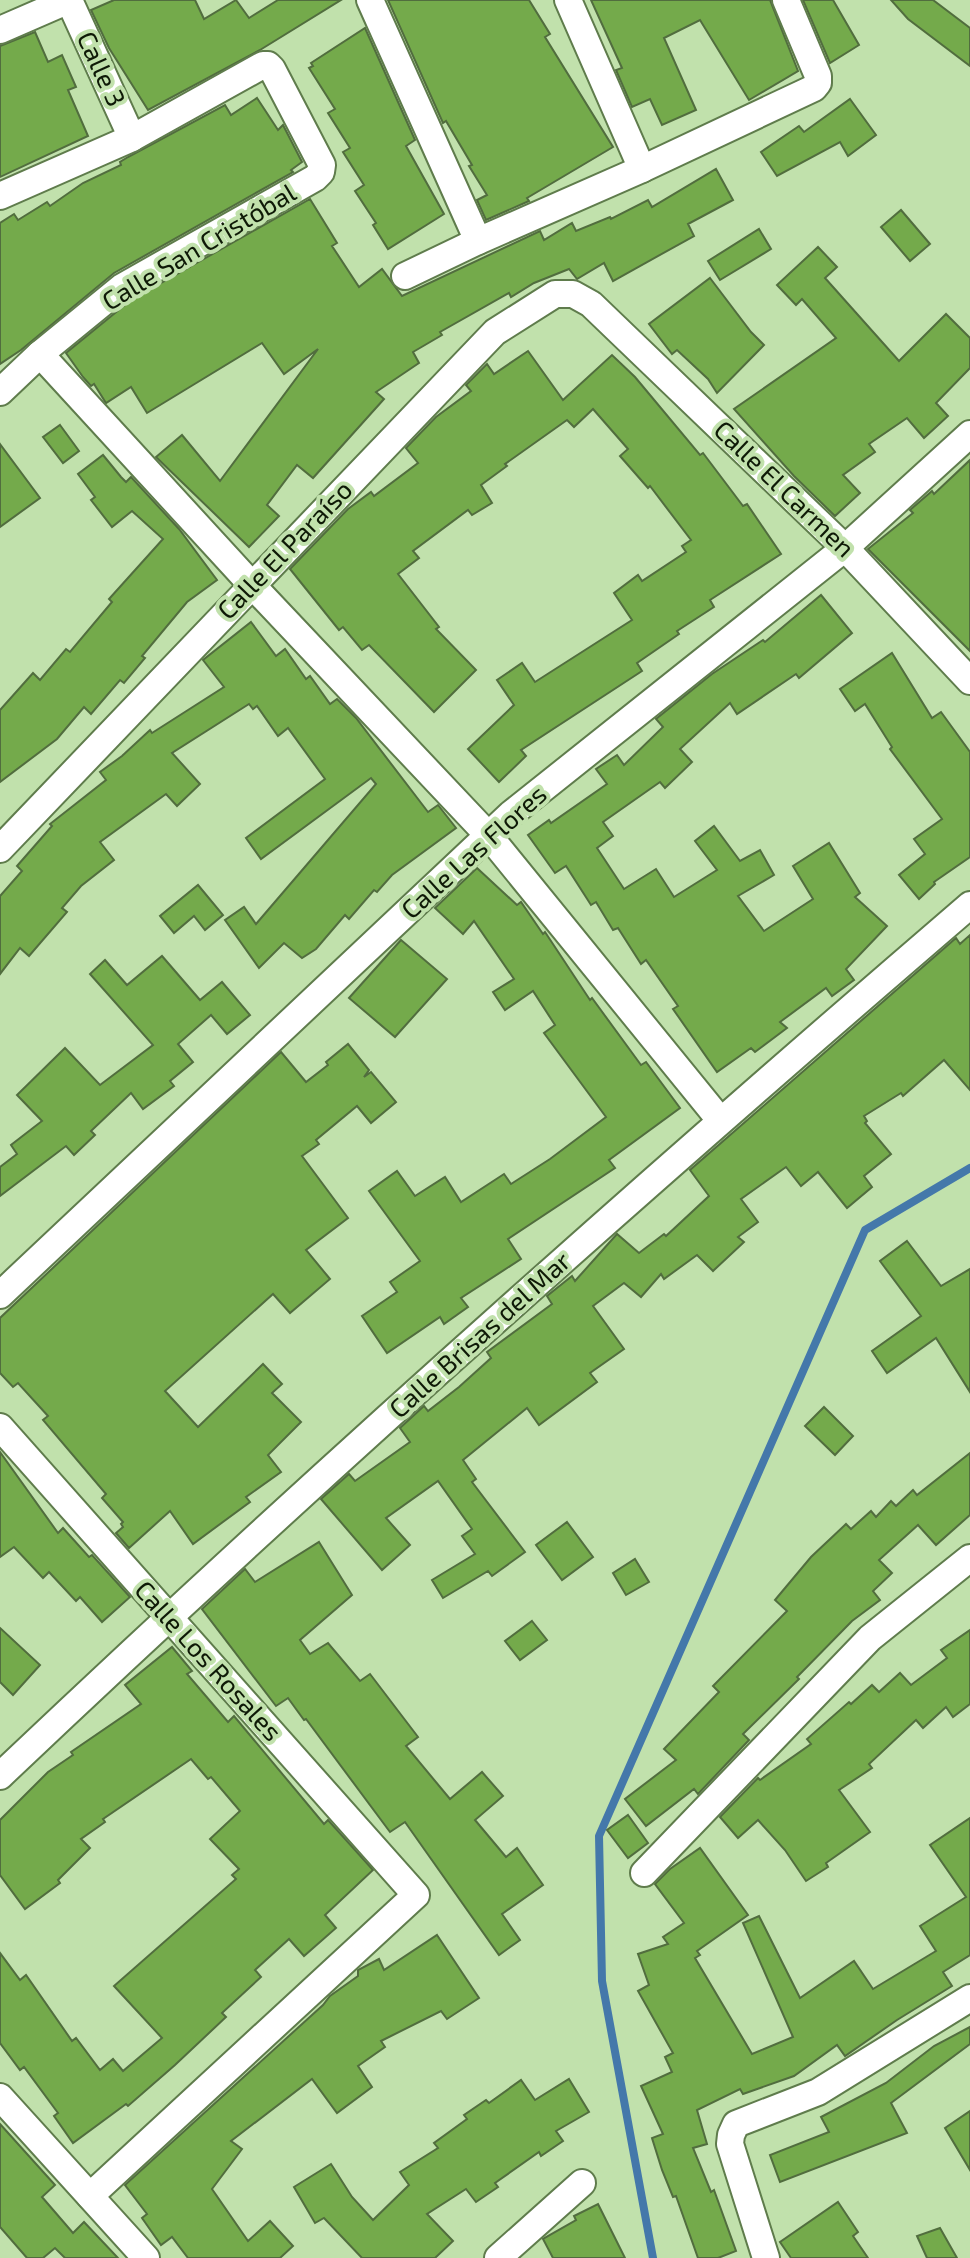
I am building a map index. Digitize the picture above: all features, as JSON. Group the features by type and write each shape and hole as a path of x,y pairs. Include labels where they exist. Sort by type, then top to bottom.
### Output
{"street":[{"path":"0,30 69,0"},
{"name":"Calle 3","path":"69,0 132,138"},
{"path":"370,0 478,241"},
{"path":"568,0 642,169"},
{"path":"405,276 814,88 818,76 786,0"},
{"name":"Calle San Cristóbal","path":"0,392 40,354 122,287 321,172 322,165 268,65 132,138"},
{"path":"0,196 132,138"},
{"name":"Calle El Paraíso","path":"0,849 495,332 555,294 573,294 591,304"},
{"name":"Calle El Carmen","path":"591,304 845,548 970,681"},
{"path":"40,354 489,836 720,1120"},
{"name":"Calle Las Flores","path":"0,1295 511,814 845,548 970,434"},
{"name":"Calle Brisas del Mar","path":"0,1776 168,1616 720,1120 970,905"},
{"name":"Calle Los Rosales","path":"0,1427 416,1895 90,2196"},
{"path":"644,1873 870,1638 970,1558"},
{"path":"766,2258 730,2144 736,2124 818,2092 970,1998"},
{"path":"0,2097 146,2258"},
{"path":"498,2258 582,2183"}],"building":[{"path":"114,0 195,0 204,19 236,0 249,18 278,0 341,0 260,50 148,110 109,48 91,10"},
{"path":"388,0 529,0 550,34 545,37 613,147 527,198 529,201 486,220 477,200 487,195 446,121 443,123"},
{"path":"591,0 770,0 798,71 749,100 700,20 664,38 696,110 662,125 650,99 632,107 616,70 622,68"},
{"path":"803,0 833,0 859,45 830,63"},
{"path":"891,0 933,0 970,28 970,66 908,19"},
{"path":"365,28 415,140 406,146 444,214 388,249 373,225 376,223 355,191 364,185 343,152 350,148 328,113 335,109 309,68 313,66 311,63"},
{"path":"35,32 48,62 62,55 76,87 68,90 88,136 0,177 0,46"},
{"path":"257,98 278,130 283,125 302,162 291,170 293,172 114,273 0,364 0,223 14,214 18,220 47,202 50,206 83,183 121,165 120,162 128,157 225,105 231,115"},
{"path":"850,99 876,135 848,156 840,142 777,176 761,152 799,126 804,132"},
{"path":"716,169 733,200 688,224 694,236 613,281 604,263 577,279 569,269 534,283 511,297 509,293 440,332 442,335 413,352 419,363 376,392 384,399 313,478 297,465 267,505 279,516 249,547 156,457 182,435 220,481 318,349 284,374 262,343 147,413 131,387 106,403 94,384 91,386 66,353 131,300 310,199 337,243 332,246 359,287 382,269 402,296 540,231 544,240 572,223 576,231 611,219 648,200 652,207"},
{"path":"901,210 930,244 910,261 881,227"},
{"path":"759,229 771,249 720,280 708,261"},
{"path":"818,247 837,267 825,278 899,361 946,314 970,338 970,368 936,403 948,416 924,438 907,418 869,444 875,452 843,475 860,493 835,516 734,409 836,338 802,299 796,305 777,285"},
{"path":"710,278 764,345 717,393 708,379 677,350 672,354 649,324"},
{"path":"528,351 563,400 612,355 635,377 700,455 703,453 743,506 747,504 781,554 710,600 714,607 637,663 642,671 521,750 526,756 499,782 468,749 514,705 497,680 522,663 535,682 632,620 614,593 638,575 642,581 686,552 682,546 691,540 650,486 648,488 620,456 628,449 593,409 574,427 567,420 505,464 507,466 481,485 492,503 472,515 468,510 413,551 419,558 398,574 439,627 436,629 476,670 434,712 369,645 362,650 343,627 339,630 290,569 348,509 371,492 374,496 418,463 406,448 436,417 471,391 466,385 487,364 494,374"},
{"path":"60,425 79,451 63,463 43,437"},
{"path":"0,444 40,498 0,527"},
{"path":"103,455 126,482 131,477 179,529 217,580 187,602 124,683 120,680 91,714 84,707 57,739 0,782 0,710 33,673 40,680 66,649 70,652 112,602 109,599 163,539 132,511 112,527 91,500 95,497 78,474"},
{"path":"970,460 970,651 868,549 913,513 910,510 932,491 934,494"},
{"path":"821,595 852,633 799,678 796,674 737,714 730,703 680,749 692,762 665,788 660,782 603,822 613,836 597,848 624,889 656,869 674,897 717,870 695,841 714,826 740,861 760,850 774,875 738,896 764,931 813,899 793,866 829,843 860,893 855,897 887,926 846,969 854,980 832,996 826,988 780,1022 787,1028 755,1052 751,1048 717,1072 673,1009 678,1006 646,960 641,964 618,928 613,930 596,902 591,905 566,866 555,873 528,835 607,784 596,769 617,755 624,765 663,727 656,719 712,674 763,640 765,642"},
{"path":"251,622 276,656 285,649 306,679 310,676 330,704 337,699 356,718 428,812 438,805 456,828 392,875 377,892 374,890 349,919 345,915 316,949 302,958 284,943 259,968 225,920 244,907 256,924 376,784 371,778 261,859 246,838 325,779 288,728 278,736 257,706 253,709 249,704 172,753 200,784 177,806 166,794 100,842 114,860 81,886 62,908 67,912 29,956 20,948 0,974 0,896 22,871 17,866 52,826 50,824 106,780 100,772 150,730 152,733 224,687 203,660"},
{"path":"892,653 932,718 941,712 970,752 970,857 934,882 919,899 899,875 925,854 914,839 942,819 890,749 892,747 865,704 855,711 840,689"},
{"path":"477,868 517,905 521,902 590,1000 592,998 641,1065 646,1062 680,1108 609,1160 615,1168 508,1239 521,1259 461,1298 468,1307 444,1324 440,1317 387,1353 362,1316 397,1292 390,1282 420,1261 369,1191 397,1171 415,1196 445,1177 461,1202 504,1174 511,1184 606,1117 544,1033 555,1025 533,991 505,1010 493,992 514,979 474,921 463,934 435,908"},
{"path":"198,885 223,915 205,930 194,916 174,933 160,916"},
{"path":"970,935 970,1090 944,1060 903,1096 901,1093 864,1116 865,1123 891,1154 864,1176 872,1187 847,1208 818,1172 801,1186 786,1167 741,1199 758,1222 738,1237 744,1242 713,1271 697,1255 664,1279 661,1274 641,1297 624,1283 593,1306 624,1349 590,1373 597,1382 539,1425 527,1408 463,1460 476,1479 472,1482 525,1552 492,1576 488,1571 443,1598 432,1580 475,1554 462,1536 472,1529 438,1481 386,1518 410,1545 382,1570 321,1499 349,1474 355,1481 410,1442 400,1428 424,1406 428,1411 459,1387 491,1358 487,1352 552,1304 547,1296 572,1276 575,1281 617,1234 639,1253 664,1234 666,1236 709,1196 690,1170 956,938 960,944"},
{"path":"401,940 447,979 395,1037 349,998"},
{"path":"162,956 200,1000 222,982 250,1015 227,1034 211,1015 178,1044 193,1062 170,1081 174,1086 143,1109 131,1093 91,1131 95,1135 74,1155 66,1146 0,1196 0,1167 17,1154 11,1145 42,1121 17,1095 65,1048 100,1085 153,1045 90,974 105,960 127,985"},
{"path":"348,1044 369,1070 364,1077 371,1072 396,1102 371,1123 357,1106 316,1140 319,1144 302,1156 348,1218 306,1250 330,1279 290,1313 273,1294 165,1391 198,1427 263,1364 282,1384 272,1393 301,1422 268,1455 281,1472 246,1497 250,1502 193,1544 170,1511 129,1548 116,1533 123,1527 123,1522 102,1498 106,1494 43,1420 48,1416 18,1383 13,1387 0,1373 0,1318 281,1052 306,1082"},
{"path":"907,1241 941,1286 970,1269 970,1392 936,1338 887,1373 872,1351 921,1316 880,1261"},
{"path":"824,1407 853,1436 835,1455 805,1426"},
{"path":"0,1452 58,1533 63,1528 130,1597 102,1622 80,1597 76,1601 49,1572 43,1578 14,1547 0,1557"},
{"path":"970,1453 970,1515 936,1545 918,1525 879,1560 892,1573 873,1591 880,1600 852,1621 743,1734 749,1740 698,1794 694,1789 646,1826 625,1799 676,1760 664,1749 719,1692 713,1686 787,1611 775,1600 811,1557 846,1524 851,1529 871,1511 876,1517 891,1501 896,1506 913,1490 917,1495"},
{"path":"567,1522 593,1557 562,1580 536,1545"},
{"path":"319,1542 352,1595 300,1640 310,1654 328,1643 360,1681 370,1674 418,1737 406,1746 450,1799 482,1772 503,1796 475,1820 506,1857 517,1848 543,1885 502,1914 520,1940 499,1955 405,1822 390,1832 306,1719 288,1698 276,1706 202,1609 245,1569 255,1582"},
{"path":"635,1559 649,1582 626,1595 613,1573"},
{"path":"532,1621 547,1640 520,1660 505,1641"},
{"path":"0,1628 40,1665 13,1695 0,1682"},
{"path":"970,1630 970,1704 953,1717 946,1707 923,1728 916,1720 869,1764 872,1768 839,1790 870,1832 826,1863 828,1867 806,1881 785,1850 758,1820 738,1838 720,1817 758,1778 760,1780 811,1744 807,1739 849,1702 851,1704 872,1685 879,1692 900,1673 911,1685 947,1658 941,1650"},
{"path":"172,1647 192,1671 187,1674 228,1722 234,1716 324,1824 328,1820 373,1870 325,1915 336,1928 304,1956 289,1939 255,1970 261,1977 222,2013 226,2017 128,2106 126,2104 73,2143 54,2116 58,2113 24,2067 20,2070 0,2043 0,1953 20,1980 26,1975 72,2041 76,2038 100,2070 113,2059 123,2071 162,2038 114,1986 236,1879 232,1875 239,1869 210,1839 240,1811 191,1759 103,1819 105,1822 81,1839 90,1848 58,1880 60,1883 25,1909 0,1875 0,1820 48,1772 73,1755 71,1752 141,1704 125,1685"},
{"path":"628,1815 648,1843 628,1858 607,1830"},
{"path":"970,1818 970,1955 943,1972 952,1986 845,2056 837,2045 794,2076 743,2094 740,2089 697,2110 707,2144 693,2148 711,2192 714,2190 736,2251 718,2258 698,2258 676,2196 673,2197 662,2170 652,2138 663,2134 641,2086 672,2072 665,2057 673,2053 638,1991 649,1985 638,1954 668,1944 663,1937 684,1923 655,1884 700,1848 748,1915 697,1951 700,1955 695,1958 752,2054 793,2037 743,1923 759,1916 800,1998 854,1961 873,1989 936,1951 920,1926 966,1897 930,1845"},
{"path":"437,1935 479,1998 447,2019 441,2011 381,2041 385,2047 358,2066 372,2087 337,2113 312,2079 231,2141 242,2149 212,2189 248,2241 270,2221 293,2246 280,2258 188,2258 172,2237 161,2245 142,2218 147,2214 125,2185 330,1996 358,1976 358,1970 379,1959 384,1970"},
{"path":"970,2027 970,2044 891,2103 907,2133 780,2182 770,2155 829,2132 821,2117 886,2083 934,2046"},
{"path":"569,2079 589,2112 556,2131 563,2141 541,2156 539,2152 495,2183 498,2187 476,2202 466,2189 427,2214 453,2241 435,2258 362,2258 324,2218 315,2223 294,2187 331,2164 352,2197 373,2220 409,2185 400,2172 438,2148 434,2143 467,2119 464,2115 486,2100 489,2103 521,2080 535,2100"},
{"path":"970,2111 970,2170 945,2128"},
{"path":"0,2124 55,2185 42,2197 73,2233 84,2222 118,2258 65,2258 55,2248 43,2258 27,2258 0,2227"},
{"path":"838,2202 858,2232 853,2236 868,2258 791,2258 780,2242"},
{"path":"598,2204 625,2258 553,2258 543,2239 576,2220 574,2216"},
{"path":"940,2228 957,2258 927,2258 917,2236"}],"waterway":[{"path":"653,2258 602,1981 599,1836 865,1230 970,1168"}]}
